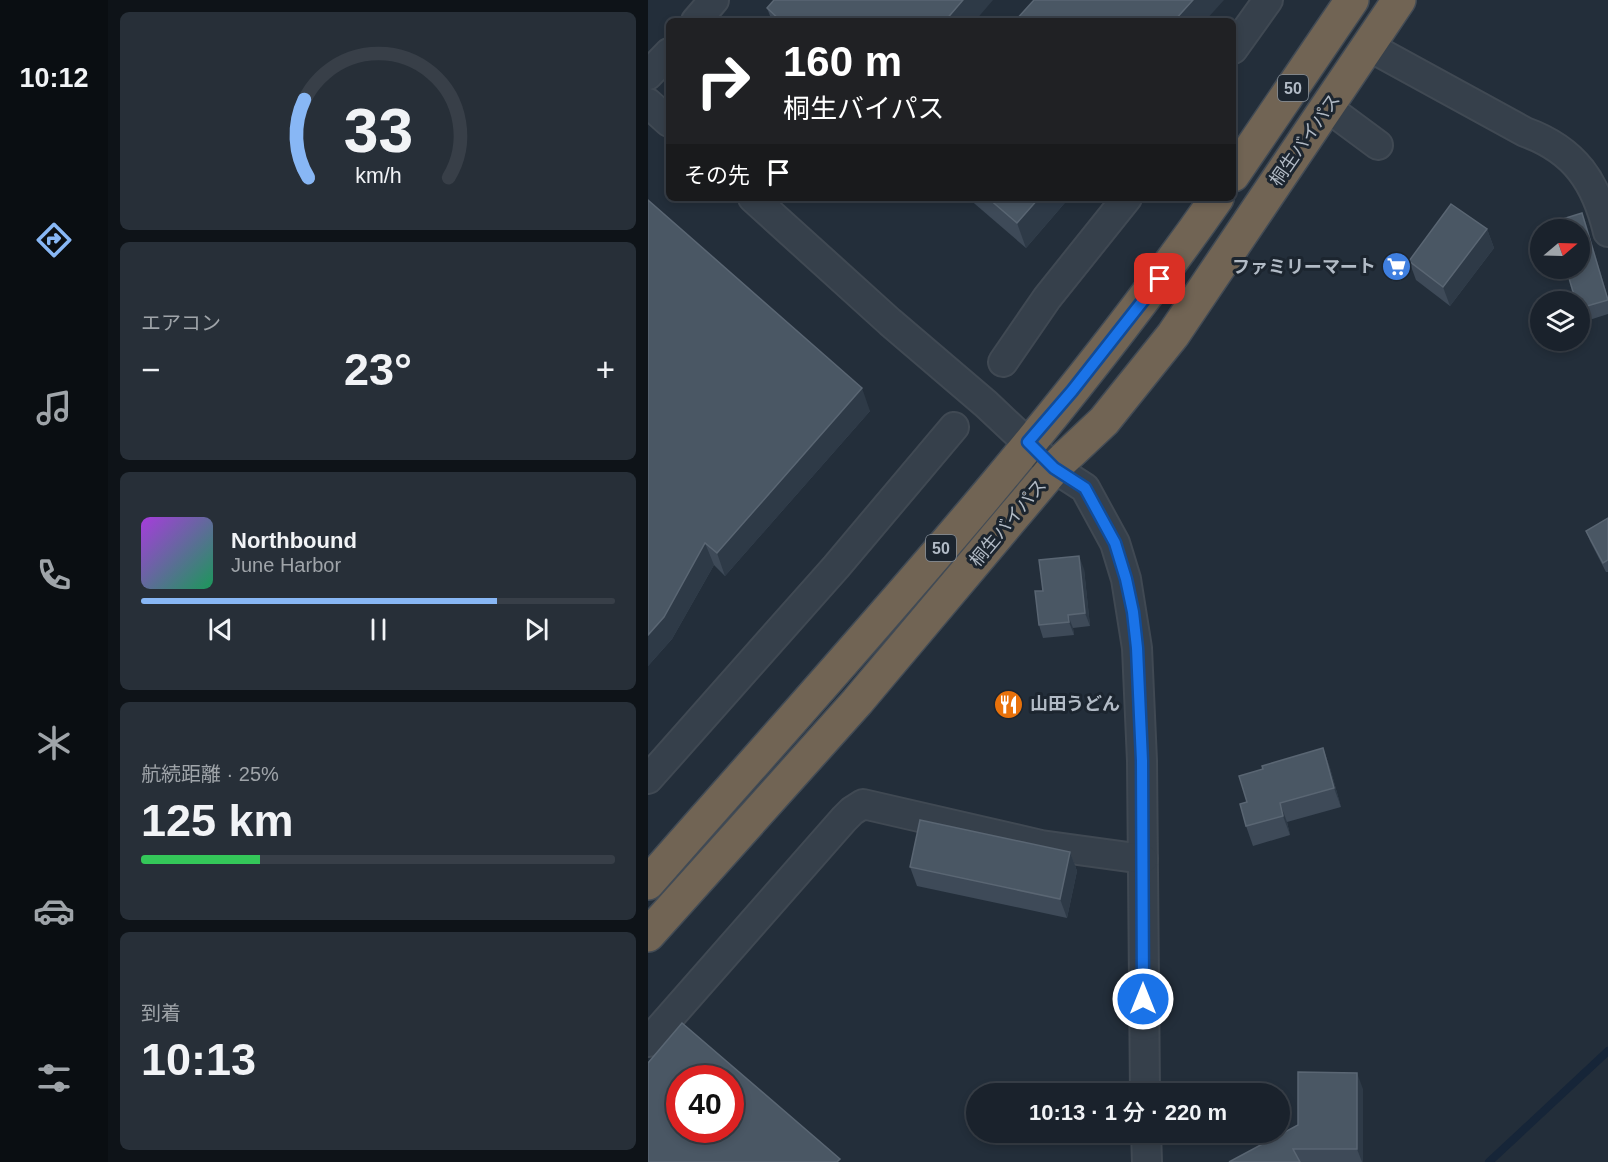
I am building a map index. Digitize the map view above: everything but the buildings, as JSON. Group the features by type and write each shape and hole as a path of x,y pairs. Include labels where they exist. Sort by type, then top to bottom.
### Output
{"highway":[{"name":"50","path":"1236,171 1352,0"},
{"name":"桐生バイパス","path":"648,936 857,702 1054,468 1104,421 1173,335 1399,0"},
{"name":"桐生バイパス","path":"648,883 989,493 1160,279 1215,201"}],"street":[{"path":"699,18 714,0"},
{"path":"1236,45 1268,0"},
{"path":"1368,46 1525,132 1546,140 1579,165 1595,191 1608,232"},
{"path":"648,75 666,56"},
{"path":"648,103 666,119"},
{"path":"1328,108 1378,145"},
{"path":"756,201 890,322 987,404 1054,468 1085,488 1115,543 1126,579 1137,648 1143,859 1145,1083"},
{"path":"1003,362 1047,298 1125,201"},
{"path":"648,779 836,567 954,427"},
{"path":"648,1042 844,819 863,804 1041,845 1143,859"},
{"path":"1146,1143 1147,1162"}],"waterway":[{"path":"1489,1162 1608,1051"}],"place":[{"name":"ファミリーマート","path":"1397,267"},
{"name":"山田うどん","path":"1009,704"}],"route":[{"path":"1143,999 1142,761 1137,648 1133,612 1115,543 1085,488 1054,468 1028,442 1072,391 1160,279"}]}
